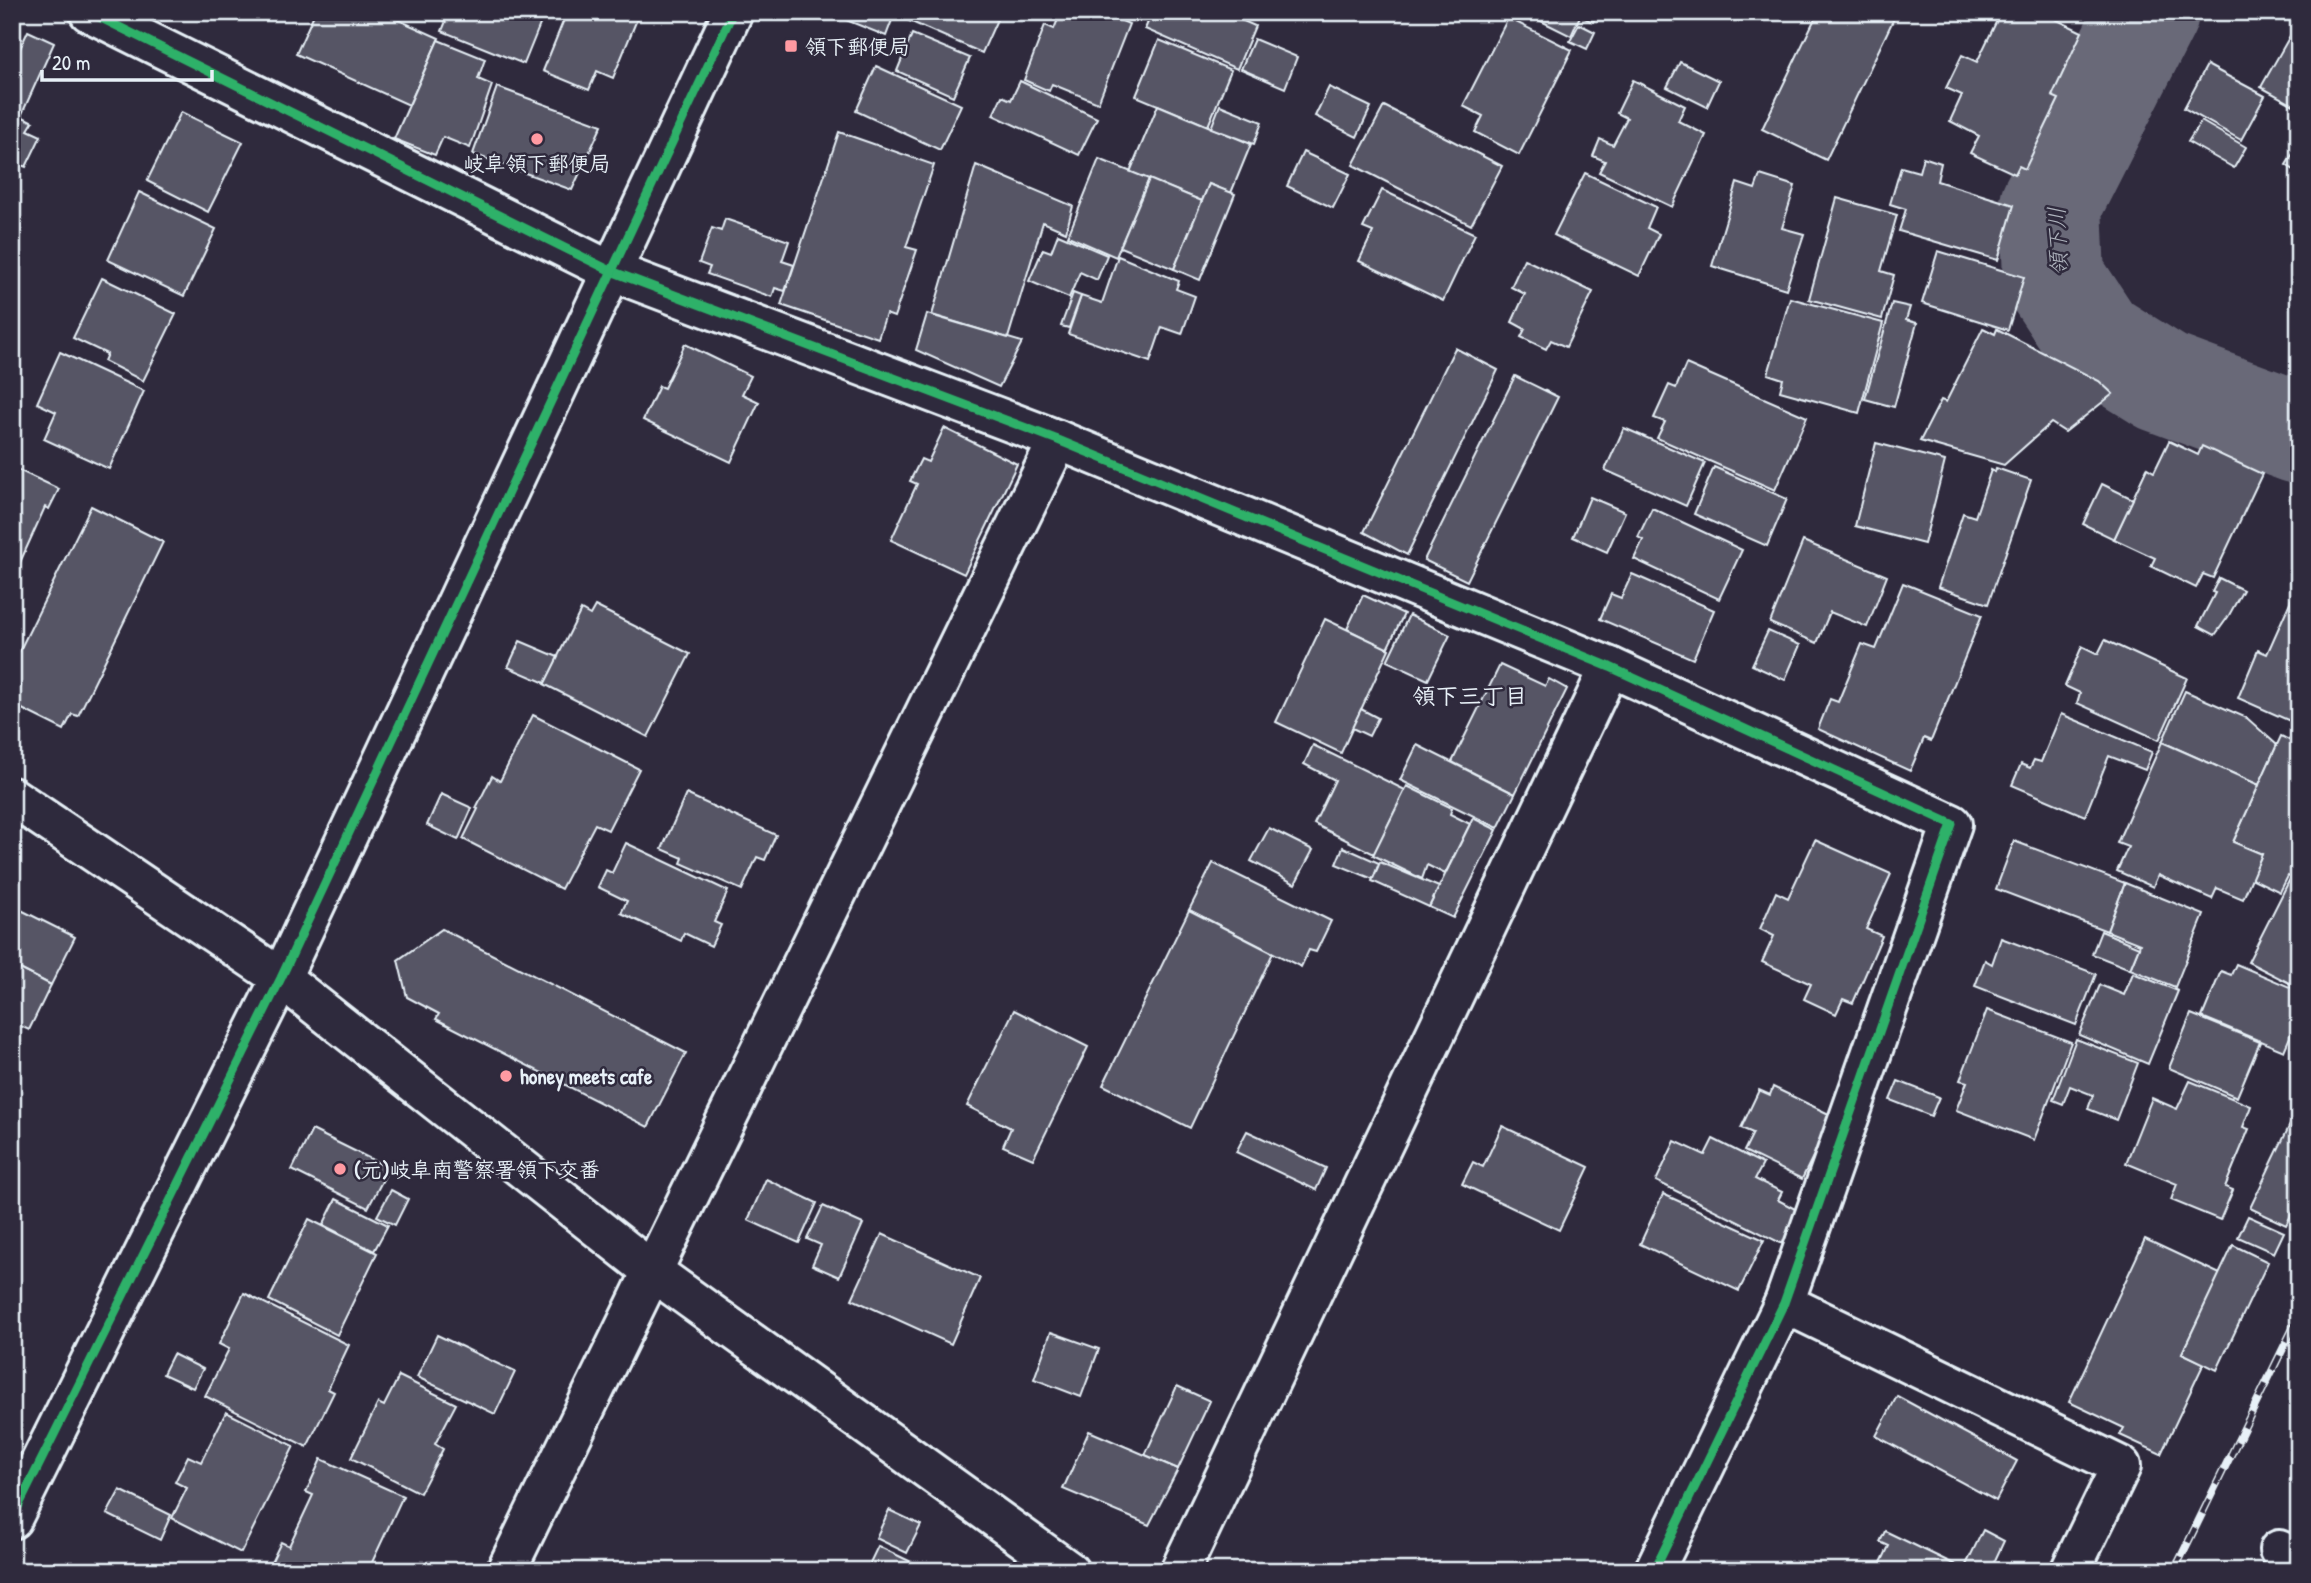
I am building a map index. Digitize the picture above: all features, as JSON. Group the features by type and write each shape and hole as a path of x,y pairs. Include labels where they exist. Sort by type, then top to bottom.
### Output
{"street":[{"path":"89,12 611,271 1058,440 1610,667 1952,824 1784,1303 1654,1571"},
{"path":"12,1519 281,978 733,12"},
{"path":"506,1571 1058,440"},
{"path":"1180,1571 1610,667"},
{"path":"12,797 281,978 652,1271 1069,1571"},
{"path":"1784,1303 2121,1466 2070,1571"}],"building":[{"path":"315,12 381,12 439,38 409,105 296,54"},
{"path":"433,12 545,12 524,64 442,31 446,21 432,16"},
{"path":"567,12 640,12 613,78 597,71 589,90 543,71"},
{"path":"849,12 872,12 892,20 886,36 846,20"},
{"path":"889,12 993,12 999,15 982,53"},
{"path":"1061,12 1101,12 1129,24 1098,103 1052,84 1049,91 1024,80 1045,25 1054,29"},
{"path":"1125,12 1223,12 1255,26 1237,69 1145,29 1148,22"},
{"path":"1523,12 1598,12 1593,22 1580,16 1571,36"},
{"path":"1818,12 1897,12 1826,160 1762,129"},
{"path":"2001,12 2041,12 2082,32 2052,96 2059,99 2025,169 2019,166 2015,174 1970,153 1979,136 1950,121 1962,95 1946,88 1962,55 1977,62"},
{"path":"1508,18 1572,50 1519,155 1475,132 1483,116 1463,106"},
{"path":"2299,20 2299,108 2261,87"},
{"path":"1579,24 1595,32 1587,49 1570,41"},
{"path":"28,31 54,43 21,116 33,122 28,130 41,136 26,167 12,161 12,56 16,57"},
{"path":"912,34 970,58 953,96 897,71"},
{"path":"1254,39 1297,57 1285,88 1241,69"},
{"path":"438,40 485,59 478,79 492,85 470,148 443,137 435,155 394,139"},
{"path":"1159,40 1231,70 1208,126 1136,96"},
{"path":"1680,62 1719,81 1707,107 1667,87"},
{"path":"2207,65 2265,96 2241,140 2184,108"},
{"path":"876,66 961,105 940,150 856,111"},
{"path":"1633,80 1685,106 1678,121 1706,135 1672,207 1599,172 1605,161 1593,156 1600,139 1613,145 1627,118 1617,113"},
{"path":"1020,81 1097,118 1079,155 993,115 1002,96 1011,100"},
{"name":"岐阜領下郵便局","path":"497,87 602,125 572,190 473,154"},
{"path":"1329,87 1371,107 1357,137 1315,116"},
{"path":"1158,105 1251,144 1231,193 1209,184 1202,201 1130,172"},
{"path":"1220,105 1262,122 1254,144 1211,128"},
{"path":"1384,106 1502,166 1471,225 1353,165"},
{"path":"181,112 243,142 208,212 147,181"},
{"path":"2201,121 2246,147 2234,168 2188,142"},
{"path":"839,132 934,165 906,247 917,250 894,317 886,314 878,338 781,305"},
{"path":"2299,144 2299,173 2286,165"},
{"path":"1303,152 1350,174 1333,208 1287,186"},
{"path":"1923,157 1941,163 1937,181 2014,205 1998,260 1899,231 1906,209 1890,204 1901,167 1919,172"},
{"path":"1099,159 1149,179 1116,257 1068,236"},
{"path":"976,165 1073,206 1066,232 1043,222 1008,338 932,315"},
{"path":"12,169 19,172 12,187"},
{"path":"1585,173 1656,207 1647,228 1659,234 1639,276 1554,235"},
{"path":"1760,175 1795,186 1782,228 1804,234 1786,289 1712,266 1737,183 1755,189"},
{"path":"1149,179 1202,201 1174,269 1120,247"},
{"path":"1209,184 1235,194 1200,280 1174,269"},
{"path":"1382,190 1475,234 1443,301 1359,261 1373,232 1363,228"},
{"path":"139,192 216,229 184,296 108,260"},
{"path":"1837,198 1897,215 1881,271 1894,275 1882,319 1809,299"},
{"path":"725,219 789,241 782,261 794,265 785,291 775,288 772,297 707,274 710,267 699,263 712,228 721,231"},
{"path":"1058,234 1107,255 1097,280 1080,272 1069,298 1029,281 1043,249 1051,252"},
{"path":"1938,251 2024,277 2008,330 1922,303"},
{"path":"1118,256 1179,281 1176,289 1195,296 1182,334 1162,327 1150,362 1068,334 1081,296 1102,303"},
{"path":"1524,259 1593,292 1566,347 1551,340 1546,349 1521,337 1525,329 1512,322 1525,294 1511,287"},
{"path":"102,278 176,314 143,381 104,361 107,354 73,338"},
{"path":"1073,293 1081,296 1069,328 1061,326"},
{"path":"1790,298 1883,323 1859,413 1780,391 1783,379 1768,374"},
{"path":"1892,303 1910,307 1906,320 1917,323 1894,407 1865,399"},
{"path":"927,314 1022,342 999,387 916,350"},
{"path":"1983,328 1995,334 1997,329 2099,381 2113,394 2065,432 2051,423 2004,465 1920,441 1941,400 1946,402"},
{"path":"685,344 751,376 742,394 759,402 731,462 643,420 659,386 664,388"},
{"path":"1455,348 1498,370 1407,555 1364,532"},
{"path":"60,352 144,391 109,469 44,439 56,412 37,403"},
{"path":"1686,364 1807,417 1775,490 1657,438 1665,422 1654,418 1669,385 1676,388"},
{"path":"1515,376 1558,397 1467,581 1424,560"},
{"path":"944,428 1017,464 964,574 891,540 917,484 910,481 921,459 928,462"},
{"path":"1624,428 1705,463 1686,506 1605,470"},
{"path":"2169,441 2198,455 2202,446 2262,474 2213,578 2203,574 2196,588 2151,566 2155,558 2114,539 2147,468 2154,472"},
{"path":"1876,443 1945,461 1924,544 1855,526"},
{"path":"12,467 59,489 49,509 45,507 12,580"},
{"path":"1714,467 1787,499 1767,546 1694,514"},
{"path":"1996,468 2031,480 1988,604 1938,587 1963,513 1975,517 1991,470 1995,472"},
{"path":"2102,484 2133,499 2114,539 2083,524"},
{"path":"1590,497 1625,512 1607,552 1573,537"},
{"path":"91,506 163,542 78,716 72,714 64,730 12,704 21,686 12,682 12,666"},
{"path":"1652,508 1742,550 1719,599 1634,559 1643,540 1638,537"},
{"path":"1803,541 1887,576 1867,627 1830,612 1817,643 1770,623"},
{"path":"1632,574 1714,610 1693,659 1600,619 1611,594 1621,598"},
{"path":"2219,578 2243,590 2215,635 2198,626 2215,593 2212,592"},
{"path":"2299,582 2299,725 2238,698 2258,650 2267,654"},
{"path":"1903,583 1982,615 1931,741 1924,738 1910,771 1818,729 1830,699 1838,702 1862,644 1876,649"},
{"path":"1363,595 1404,614 1387,649 1347,629"},
{"path":"595,606 690,654 648,737 544,684 581,610 590,615"},
{"path":"1409,615 1450,635 1428,680 1387,661"},
{"path":"1325,619 1389,649 1341,753 1276,722"},
{"path":"1768,631 1800,645 1785,680 1752,665"},
{"path":"2105,640 2187,678 2159,740 2077,703 2080,693 2065,686 2082,646 2098,654"},
{"path":"520,641 558,657 545,683 508,667"},
{"path":"1500,665 1545,686 1549,679 1567,689 1515,794 1452,762"},
{"path":"2185,691 2247,718 2277,745 2259,785 2162,742"},
{"path":"1361,709 1378,718 1369,736 1352,728"},
{"path":"2061,714 2152,752 2145,770 2109,756 2085,816 2012,785 2021,764 2030,768 2034,760 2041,762"},
{"path":"533,715 639,769 608,830 595,824 561,889 463,839 492,776 500,781"},
{"path":"2281,736 2299,745 2299,881 2288,876 2280,892 2251,878 2262,854 2233,842"},
{"path":"2162,742 2259,785 2233,842 2262,854 2243,899 2217,888 2212,899 2158,875 2153,887 2117,871 2128,847 2117,843"},
{"path":"1313,745 1405,790 1374,854 1314,824 1335,780 1304,764"},
{"path":"1417,745 1515,794 1498,828 1400,780"},
{"path":"1407,786 1452,808 1450,814 1470,824 1445,874 1427,865 1422,879 1373,855"},
{"path":"441,794 472,808 458,840 427,825"},
{"path":"686,794 776,835 765,860 757,857 742,890 681,863 683,858 662,849"},
{"path":"1473,818 1497,830 1453,918 1429,907"},
{"path":"1269,828 1313,850 1295,884 1251,861"},
{"path":"1815,840 1891,874 1866,929 1882,936 1853,1003 1843,999 1836,1014 1804,999 1811,984 1762,962 1774,936 1760,929 1776,892 1788,898"},
{"path":"2014,841 2125,883 2107,931 1996,889"},
{"path":"626,843 728,891 714,922 721,925 711,946 684,933 681,941 621,913 627,901 598,887 606,870 612,873"},
{"path":"1343,847 1379,863 1373,879 1336,864"},
{"path":"1380,862 1439,887 1429,907 1372,881"},
{"path":"1213,863 1331,921 1316,952 1309,950 1301,967 1189,910"},
{"path":"2289,881 2299,886 2299,988 2248,962"},
{"path":"2125,883 2204,915 2175,987 2130,969 2140,944 2107,931"},
{"path":"13,906 75,937 51,985 12,965"},
{"path":"1189,910 1273,953 1190,1128 1103,1085"},
{"path":"442,929 686,1053 648,1127 436,1019 439,1014 407,997 398,960"},
{"path":"2101,931 2139,947 2130,969 2092,954"},
{"path":"2001,938 2096,974 2076,1025 1975,986 1985,960 1992,964"},
{"path":"2236,964 2299,991 2299,1016 2284,1051 2202,1017 2221,971 2231,975"},
{"path":"12,965 51,985 29,1030 12,1022"},
{"path":"2133,973 2178,991 2148,1064 2079,1035 2100,985 2124,995"},
{"path":"1014,1010 1088,1047 1033,1159 1003,1146 1011,1128 967,1106"},
{"path":"1987,1010 2071,1042 2034,1140 1956,1110 1967,1082 1960,1080"},
{"path":"2191,1014 2260,1042 2237,1097 2169,1068"},
{"path":"2076,1039 2138,1063 2116,1120 2088,1109 2093,1095 2070,1086 2063,1104 2053,1100"},
{"path":"1898,1081 1939,1097 1931,1116 1890,1100"},
{"path":"2190,1081 2251,1106 2243,1127 2249,1129 2225,1187 2233,1190 2220,1220 2171,1200 2177,1184 2126,1163 2152,1098 2177,1109"},
{"path":"1773,1087 1833,1116 1802,1179 1744,1151 1753,1133 1741,1128 1759,1090 1770,1095"},
{"path":"2299,1106 2299,1200 2286,1225 2250,1208"},
{"path":"1502,1126 1589,1167 1559,1230 1462,1184 1473,1162 1483,1167"},
{"name":"(元)岐阜南警察署領下交番","path":"312,1130 389,1168 368,1208 292,1170"},
{"path":"1247,1131 1326,1168 1316,1190 1236,1152"},
{"path":"1713,1139 1763,1164 1755,1179 1782,1192 1778,1200 1799,1211 1791,1248 1656,1181 1675,1141 1705,1155"},
{"path":"766,1179 817,1203 799,1243 748,1220"},
{"path":"391,1190 408,1199 395,1225 377,1216"},
{"path":"1663,1194 1764,1240 1739,1291 1640,1244"},
{"path":"336,1199 388,1225 374,1251 323,1225"},
{"path":"823,1206 863,1224 839,1277 812,1265 821,1245 807,1239"},
{"path":"2248,1216 2284,1232 2274,1253 2238,1237"},
{"path":"309,1219 377,1253 337,1335 269,1300"},
{"path":"882,1234 980,1278 951,1344 852,1299"},
{"path":"2145,1239 2220,1274 2182,1353 2204,1363 2161,1454 2120,1435 2124,1428 2069,1402"},
{"path":"2233,1245 2268,1262 2217,1370 2182,1353"},
{"path":"244,1293 349,1345 328,1389 334,1392 307,1447 205,1396 229,1349 219,1344"},
{"path":"1051,1332 1099,1349 1081,1397 1034,1379"},
{"path":"437,1335 515,1372 495,1414 417,1377"},
{"path":"173,1354 203,1369 193,1388 163,1374"},
{"path":"399,1376 456,1404 435,1444 443,1449 420,1493 351,1458 378,1403 384,1406"},
{"path":"1177,1386 1210,1401 1178,1469 1145,1455"},
{"path":"1897,1396 2017,1461 1996,1501 1876,1436"},
{"path":"226,1412 294,1446 241,1553 172,1518 187,1488 175,1482 188,1456 201,1462"},
{"path":"1089,1431 1178,1469 1149,1525 1063,1489"},
{"path":"321,1459 403,1496 368,1571 267,1571 281,1542 289,1546 313,1495 306,1492"},
{"path":"120,1490 171,1515 160,1540 107,1514"},
{"path":"889,1510 921,1525 907,1553 876,1538"},
{"path":"1983,1530 2004,1541 1990,1571 1968,1571 1964,1569"},
{"path":"1885,1531 1968,1571 1877,1571 1889,1546 1880,1542"},
{"path":"878,1546 930,1571 866,1571"}],"waterway":[{"name":"領下川","path":"2148,12 2051,204 2054,278 2095,340 2162,382 2299,433"}],"railway":[{"path":"2174,1571 2299,1316"}],"cycle path":[{"path":"89,12 611,271 1058,440 1610,667 1952,824 1784,1303 1654,1571"},
{"path":"12,1519 281,978 733,12"}],"place":[{"name":"領下郵便局","path":"791,46"},
{"name":"岐阜領下郵便局","path":"537,139"},
{"name":"honey meets cafe","path":"506,1076"},
{"name":"(元)岐阜南警察署領下交番","path":"340,1169"}],"district":[{"name":"領下三丁目","path":"1470,695"}]}
